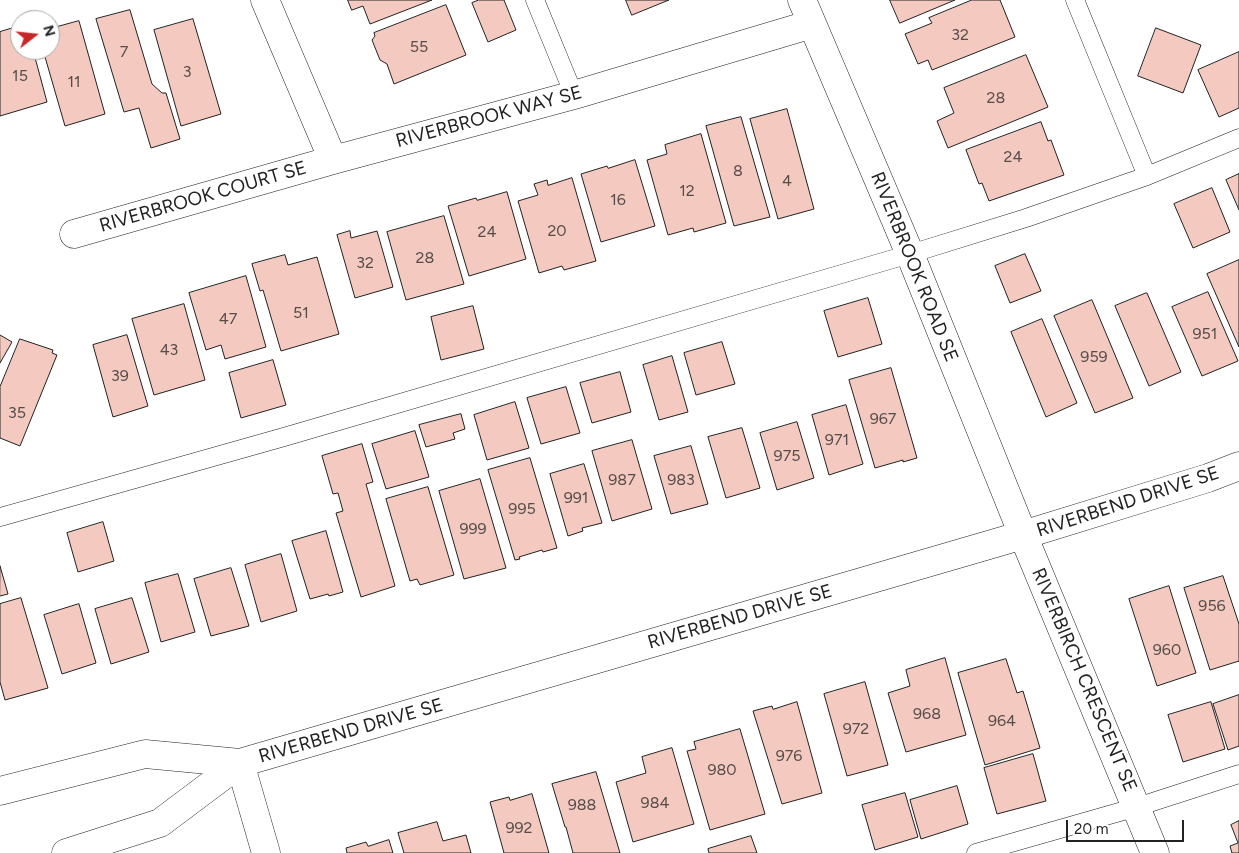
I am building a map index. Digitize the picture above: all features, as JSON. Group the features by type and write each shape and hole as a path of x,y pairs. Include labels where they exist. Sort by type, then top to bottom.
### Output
{"street":[{"path":"265,0 332,160"},
{"name":"RIVERBROOK WAY SE","path":"332,160 574,94 807,12"},
{"name":"RIVERBROOK ROAD SE","path":"807,12 910,254 1024,535"},
{"name":"RIVERBROOK COURT SE","path":"74,234 332,160"},
{"name":"RIVERBEND DRIVE SE","path":"66,853 160,823 240,763 1024,535 1239,466"},
{"name":"RIVERBIRCH CRESCENT SE","path":"1024,535 1156,853"},
{"name":"RIVERBEND DRIVE SE","path":"0,791 145,754 240,763"},
{"path":"240,763 266,853"}],"lane":[{"path":"536,0 574,94"},
{"path":"1075,0 1147,176"},
{"path":"0,516 284,438 910,254 1026,218 1147,176 1239,138"},
{"path":"976,853 1137,807 1239,774"}],"building":[{"path":"348,0 432,0 370,24 363,6 352,10"},
{"path":"479,0 504,0 516,30 488,42 472,3"},
{"path":"626,0 669,0 632,15"},
{"path":"890,0 955,0 900,23"},
{"path":"972,0 1000,0 1015,37 932,70 928,60 918,64 905,34 932,23 929,18"},
{"path":"446,5 466,55 394,84 387,64 380,60 372,40 375,36 374,33"},
{"path":"130,10 152,84 162,93 166,93 180,139 151,148 139,108 124,112 96,19"},
{"path":"193,19 221,114 181,126 154,30"},
{"path":"79,21 105,114 65,126 46,60 60,60 60,26"},
{"path":"1156,28 1201,45 1183,93 1138,76"},
{"path":"10,29 10,60 36,60 47,102 0,116 0,32"},
{"path":"1239,52 1239,108 1219,117 1198,70"},
{"path":"1026,55 1048,107 948,148 937,121 954,113 944,88"},
{"path":"787,109 814,209 778,219 750,119"},
{"path":"741,117 770,217 734,226 706,126"},
{"path":"1041,122 1048,141 1051,140 1064,175 989,201 982,183 979,184 966,150"},
{"path":"701,134 726,223 694,232 693,228 668,235 647,160 667,154 665,145"},
{"path":"635,160 655,226 601,242 581,174"},
{"path":"1239,174 1239,210 1226,180"},
{"path":"572,178 596,261 564,270 562,266 539,273 518,201 538,195 534,184 547,180 548,185"},
{"path":"1212,188 1230,232 1193,248 1174,204"},
{"path":"507,192 526,259 469,276 448,206"},
{"path":"444,216 464,284 406,300 387,232"},
{"path":"350,231 351,238 377,231 393,287 355,298 337,235"},
{"path":"1025,254 1041,291 1010,303 995,266"},
{"path":"285,255 288,265 317,257 339,334 281,351 263,290 260,291 252,264"},
{"path":"1239,260 1239,347 1207,274"},
{"path":"246,276 266,347 225,359 221,345 206,350 189,293"},
{"path":"1208,292 1238,361 1202,376 1172,307"},
{"path":"1146,293 1181,372 1149,386 1115,306"},
{"path":"868,298 882,344 838,357 824,311"},
{"path":"1092,300 1133,398 1095,413 1054,316"},
{"path":"184,304 205,380 154,395 132,319"},
{"path":"473,306 484,349 441,360 431,317"},
{"path":"1042,319 1077,403 1046,417 1011,332"},
{"path":"0,335 12,342 0,363"},
{"path":"127,335 148,406 113,417 93,345"},
{"path":"20,339 53,350 52,353 57,355 20,446 0,438 0,387"},
{"path":"722,342 735,384 696,395 684,353"},
{"path":"672,356 688,412 659,420 643,365"},
{"path":"273,360 286,405 241,418 229,373"},
{"path":"891,368 917,458 875,468 849,380"},
{"path":"620,372 631,412 592,423 580,383"},
{"path":"566,387 580,433 541,444 527,398"},
{"path":"515,402 529,448 487,460 474,415"},
{"path":"846,405 863,464 829,475 812,415"},
{"path":"461,414 465,429 453,433 455,439 426,447 419,425"},
{"path":"797,422 814,478 777,490 760,433"},
{"path":"742,428 760,488 726,498 708,437"},
{"path":"415,431 429,477 386,489 372,444"},
{"path":"632,440 652,509 612,521 592,451"},
{"path":"362,444 373,482 366,484 395,586 361,597 336,513 343,511 338,493 333,494 322,456"},
{"path":"691,446 708,504 671,514 654,456"},
{"path":"530,458 557,548 543,552 542,550 515,560 488,470"},
{"path":"584,464 602,523 582,528 583,531 568,536 550,474"},
{"path":"480,479 506,568 464,579 439,491"},
{"path":"428,487 454,575 420,585 417,579 410,581 386,499"},
{"path":"103,522 114,561 78,572 67,533"},
{"path":"326,531 343,592 310,599 292,541"},
{"path":"281,554 297,611 261,622 245,565"},
{"path":"0,566 8,594 0,596"},
{"path":"231,568 249,626 211,636 194,579"},
{"path":"178,574 195,632 161,642 145,583"},
{"path":"1223,576 1239,624 1239,661 1210,670 1184,588"},
{"path":"1169,586 1196,673 1157,686 1129,599"},
{"path":"21,598 48,688 5,700 0,682 0,604"},
{"path":"132,598 149,652 111,664 95,609"},
{"path":"79,604 96,663 62,674 44,615"},
{"path":"945,658 966,735 906,752 888,693 910,686 906,670"},
{"path":"1006,659 1017,693 1023,691 1040,748 985,765 958,673"},
{"path":"865,682 888,765 847,776 824,694"},
{"path":"1239,695 1239,746 1228,750 1213,704"},
{"path":"797,702 822,793 782,804 753,711 772,706 773,709"},
{"path":"1211,702 1225,749 1183,762 1168,715"},
{"path":"740,729 765,814 710,830 687,751 696,749 694,742"},
{"path":"672,748 694,824 633,842 616,782 646,773 642,757"},
{"path":"1033,754 1046,801 997,814 984,768"},
{"path":"596,772 620,853 573,853 552,784"},
{"path":"957,786 968,824 921,839 910,800"},
{"path":"905,793 918,837 875,850 862,805"},
{"path":"532,794 549,853 504,853 490,802 509,797 510,800"},
{"path":"1239,821 1239,853 1232,853 1230,846 1238,843 1231,825"},
{"path":"437,822 443,841 466,835 471,853 404,853 398,833"},
{"path":"751,836 757,853 709,853 708,849"},
{"path":"389,840 393,853 347,853 346,848 366,842 368,846"}]}
